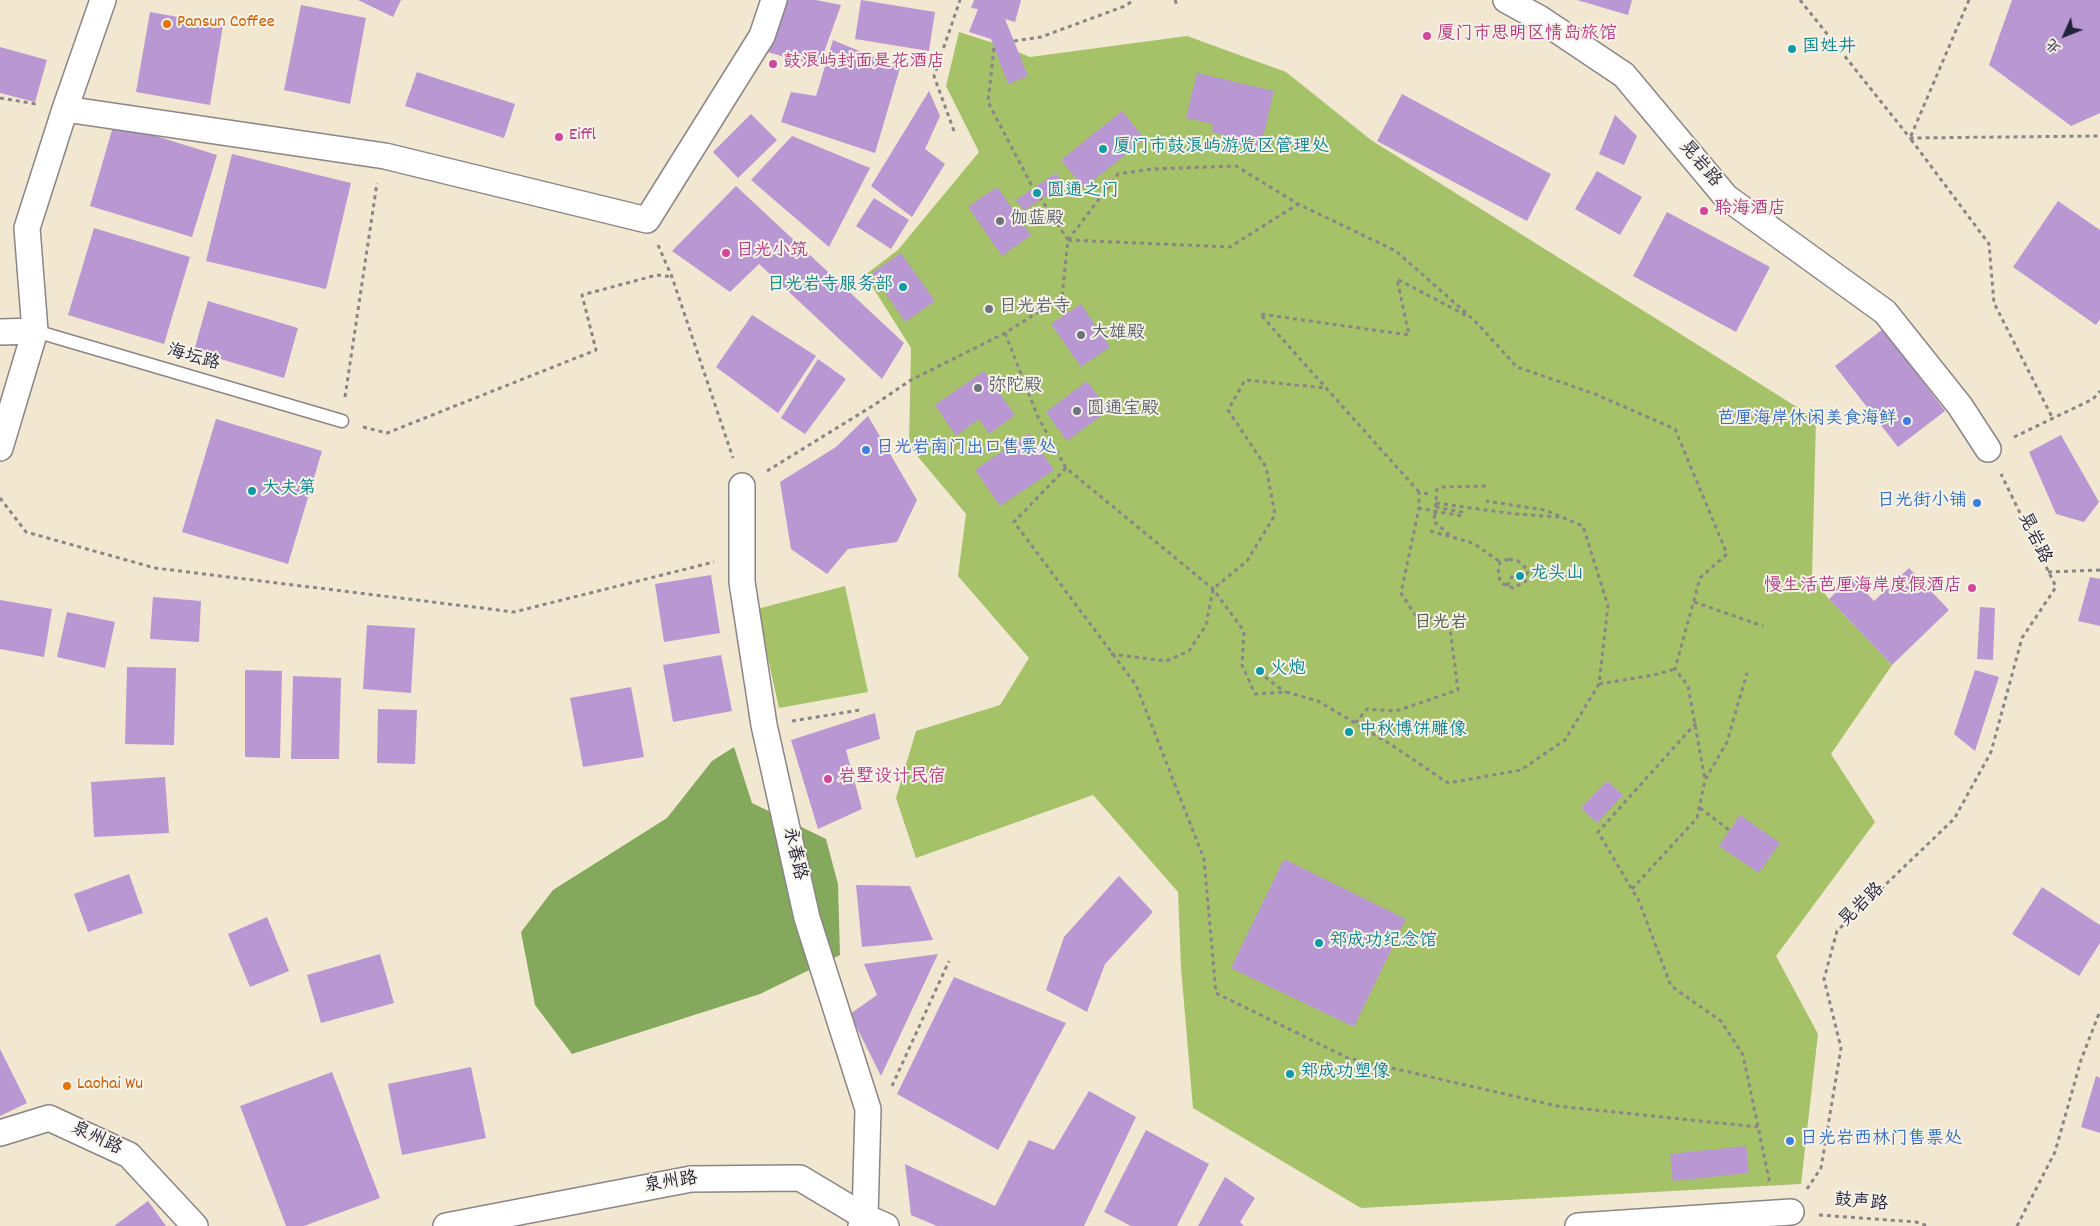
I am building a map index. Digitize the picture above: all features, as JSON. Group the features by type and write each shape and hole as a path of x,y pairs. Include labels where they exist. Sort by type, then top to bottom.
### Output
{"street":[{"path":"0,448 35,331 27,228 65,109 103,0"},
{"path":"65,109 385,156 647,220 762,36 774,0"},
{"name":"晃岩路","path":"1506,0 1539,18 1624,75 1726,197 1885,312 1960,406 1988,448"},
{"path":"0,332 35,331"},
{"name":"永春路","path":"742,486 742,582 764,726 807,918 868,1109 871,1223"},
{"name":"泉州路","path":"0,1133 49,1118 129,1155 195,1226"},
{"name":"泉州路","path":"446,1226 691,1179 800,1178 871,1223"},
{"path":"1578,1226 1788,1219"}],"lane":[{"name":"海坛路","path":"35,331 342,421"}],"path":[{"path":"954,131 934,76 960,0"},
{"path":"1014,41 1041,38 1125,6 1134,0"},
{"path":"1175,0 1177,4"},
{"path":"1800,0 1910,138 1989,244 1994,303 2053,419"},
{"path":"1910,138 1969,0"},
{"path":"994,48 988,102 1034,188"},
{"path":"0,98 65,109"},
{"path":"1910,138 2100,136"},
{"path":"647,220 672,277 742,486 874,406 911,380 1005,333 1062,297 1068,240 1118,174 1152,169 1236,166 1298,204 1396,251 1474,320 1517,367 1595,394 1675,429 1727,554 1700,578 1675,669"},
{"path":"378,176 342,421 387,433 596,350 582,295 657,275 672,277"},
{"path":"1041,199 1068,240"},
{"path":"1068,240 1230,248 1298,204"},
{"path":"1428,494 1419,492 1260,314 1409,335 1398,279 1474,320"},
{"path":"1005,333 1038,417 1066,468 1213,589 1244,631 1242,665 1255,694 1286,692 1318,701 1387,742 1448,783 1521,770 1565,740 1599,684 1608,606 1583,526 1545,510 1486,501"},
{"path":"1110,654 1166,661 1189,651 1206,625 1213,589 1247,561 1275,515 1266,467 1228,410 1246,380 1326,388"},
{"path":"1988,448 2093,399 2100,391"},
{"name":"晃岩路","path":"1788,1219 1821,1168 1841,1048 1824,979 1837,931 1954,819 1991,752 2022,638 2056,587 1988,448"},
{"path":"1066,468 1014,522 1110,654 1136,685 1204,858 1216,993 1348,1058 1557,1106 1758,1127"},
{"path":"1453,537 1433,520 1437,489 1443,487 1486,486"},
{"path":"1355,723 1367,709 1396,711 1458,690 1448,622 1416,616 1401,593 1419,508 1419,492"},
{"path":"0,498 26,532 156,568 514,612 742,555"},
{"path":"1419,508 1462,516 1462,512 1436,503"},
{"path":"1436,503 1515,514 1563,517"},
{"path":"1430,531 1473,543 1500,562"},
{"path":"1509,559 1518,560 1528,570 1525,582 1513,588 1501,583 1498,574 1500,562 1509,559"},
{"path":"2048,572 2100,570"},
{"path":"1507,586 1514,573"},
{"path":"1694,602 1763,626"},
{"path":"1599,684 1654,675 1675,669"},
{"path":"1675,669 1688,686 1705,780"},
{"path":"1632,889 1697,818 1705,780 1727,742 1747,672"},
{"path":"1265,677 1286,692"},
{"path":"764,726 860,710"},
{"path":"1696,722 1598,832 1639,901 1671,986 1721,1022 1743,1055 1771,1186 1788,1219"},
{"path":"1699,808 1730,830"},
{"path":"868,1109 891,1087 949,961"},
{"path":"2017,1226 2055,1152 2081,1060 2100,1011"},
{"name":"鼓声路","path":"1788,1219 1916,1222 1928,1226"}],"green space":[{"name":"日光岩","path":"959,32 1030,57 1187,36 1286,72 1371,140 1816,419 1812,577 1829,599 1892,665 1831,754 1875,822 1776,956 1818,1034 1801,1184 1361,1208 1193,1108 1181,968 1178,892 1093,795 916,858 896,798 916,731 1000,705 1029,658 958,576 966,514 909,446 911,348 865,275 898,250 979,152 946,86"},
{"path":"845,586 868,692 779,708 757,609"},
{"path":"734,747 752,803 826,839 838,884 840,955 760,994 572,1054 535,1005 521,932 553,890 667,818 712,761"}],"building":[{"path":"358,0 401,0 393,17"},
{"path":"784,0 816,0 841,5 819,66 767,52"},
{"path":"861,0 935,12 929,51 855,39"},
{"path":"974,0 1021,0 1015,22 1005,19 1028,76 1008,84 991,39 969,32 978,9 971,8"},
{"path":"1577,0 1632,0 1628,15"},
{"path":"2012,0 2100,0 2100,113 2071,126 1989,65"},
{"path":"301,5 366,18 350,104 284,90"},
{"path":"150,12 223,25 210,105 136,92"},
{"path":"833,40 900,68 875,153 781,122 791,92 816,96"},
{"path":"0,47 47,60 35,102 0,93"},
{"path":"417,72 515,104 504,138 405,106"},
{"path":"1197,73 1274,91 1260,151 1235,145 1235,138 1212,132 1213,124 1186,118"},
{"path":"929,91 940,116 925,149 945,164 912,217 871,186"},
{"path":"1402,94 1551,174 1527,221 1377,141"},
{"name":"厦门市鼓浪屿游览区管理处","path":"1122,111 1145,139 1084,188 1061,160"},
{"path":"751,114 777,140 738,178 713,152"},
{"path":"1615,115 1637,136 1624,165 1599,154"},
{"path":"114,123 217,155 192,237 90,206"},
{"path":"792,136 870,168 829,247 751,180"},
{"path":"232,154 351,183 326,289 206,261"},
{"path":"1597,171 1642,197 1620,235 1575,209"},
{"name":"圆通之门","path":"1056,173 1063,184 1024,211 1016,200"},
{"path":"736,186 904,343 882,379 759,264 730,292 672,251"},
{"name":"伽蓝殿","path":"997,187 1031,235 1002,256 968,207"},
{"path":"874,198 909,220 891,249 856,226"},
{"path":"2058,201 2100,230 2100,319 2096,325 2013,267"},
{"path":"1667,212 1770,267 1736,332 1633,276"},
{"path":"94,228 190,257 164,344 68,315"},
{"name":"日光岩寺服务部","path":"901,253 935,301 905,322 872,273"},
{"path":"208,301 298,328 284,378 194,351"},
{"name":"大雄殿","path":"1081,304 1110,347 1081,367 1051,324"},
{"path":"752,315 816,356 778,413 716,367"},
{"path":"1883,329 1945,411 1898,447 1835,366"},
{"path":"818,359 846,379 805,434 781,418"},
{"name":"弥陀殿","path":"984,371 1015,415 989,434 979,419 956,436 935,405"},
{"name":"圆通宝殿","path":"1087,381 1109,410 1067,441 1046,412"},
{"path":"868,416 917,500 897,542 848,549 827,574 791,549 780,482 836,447"},
{"name":"大夫第","path":"216,419 322,451 288,564 182,532"},
{"path":"1029,433 1054,470 1000,506 975,470"},
{"path":"2061,435 2099,502 2084,522 2056,514 2029,452"},
{"path":"1909,568 1949,610 1892,665 1829,599 1852,577 1874,601"},
{"path":"711,575 720,633 664,642 655,584"},
{"path":"2090,577 2100,579 2100,626 2078,621"},
{"path":"153,597 201,601 199,642 150,639"},
{"path":"0,600 52,609 44,657 0,649"},
{"path":"1980,607 1995,608 1993,660 1977,659"},
{"path":"67,612 115,622 105,668 57,657"},
{"path":"367,625 415,628 411,693 363,689"},
{"path":"721,655 732,711 673,722 663,665"},
{"path":"127,667 176,668 174,745 125,744"},
{"path":"245,670 282,671 280,758 245,757"},
{"path":"1975,670 1999,677 1975,751 1954,734"},
{"path":"293,676 341,678 339,759 291,759"},
{"path":"631,687 644,757 583,767 570,698"},
{"path":"378,709 417,710 415,764 377,763"},
{"name":"岩墅设计民宿","path":"875,713 880,739 846,750 862,809 818,829 791,740"},
{"path":"165,777 169,833 94,837 91,782"},
{"path":"1607,781 1623,795 1597,823 1581,808"},
{"path":"1740,815 1780,843 1759,873 1719,846"},
{"name":"郑成功纪念馆","path":"1284,859 1406,919 1354,1027 1231,968"},
{"path":"129,874 143,913 88,932 74,894"},
{"path":"1119,876 1153,912 1105,964 1087,1012 1046,990 1064,937"},
{"path":"856,885 910,886 933,940 862,947"},
{"path":"2042,887 2100,925 2100,943 2079,976 2012,934"},
{"path":"267,917 289,971 250,987 228,934"},
{"path":"380,954 394,1003 321,1023 307,975"},
{"path":"938,954 881,1076 850,1014 877,995 864,964"},
{"path":"954,977 1066,1023 998,1150 897,1094"},
{"path":"0,1049 27,1103 0,1116"},
{"path":"471,1067 486,1138 402,1155 388,1084"},
{"path":"332,1072 380,1198 304,1226 286,1226 240,1106"},
{"path":"2096,1076 2100,1078 2100,1133 2081,1127"},
{"path":"1089,1091 1136,1117 1084,1226 937,1226 911,1215 905,1164 995,1206 1029,1140 1054,1150"},
{"path":"1146,1130 1209,1164 1177,1226 1131,1226 1104,1212"},
{"path":"1746,1146 1749,1173 1673,1181 1670,1154"},
{"path":"1225,1177 1255,1198 1240,1222 1244,1226 1198,1226"},
{"path":"148,1201 166,1226 114,1226"}],"place":[{"name":"Pansun Coffee","path":"167,24"},
{"name":"厦门市思明区情岛旅馆","path":"1427,36"},
{"name":"国姓井","path":"1792,49"},
{"name":"鼓浪屿封面是花酒店","path":"773,64"},
{"name":"Eiffl","path":"559,137"},
{"name":"厦门市鼓浪屿游览区管理处","path":"1103,149"},
{"name":"圆通之门","path":"1037,193"},
{"name":"聆海酒店","path":"1704,211"},
{"name":"伽蓝殿","path":"1000,221"},
{"name":"日光小筑","path":"726,253"},
{"name":"日光岩寺服务部","path":"903,287"},
{"name":"日光岩寺","path":"989,309"},
{"name":"大雄殿","path":"1081,335"},
{"name":"弥陀殿","path":"978,388"},
{"name":"圆通宝殿","path":"1077,411"},
{"name":"芭厘海岸休闲美食海鲜","path":"1907,421"},
{"name":"日光岩南门出口售票处","path":"866,450"},
{"name":"大夫第","path":"252,491"},
{"name":"日光街小铺","path":"1977,503"},
{"name":"龙头山","path":"1520,576"},
{"name":"慢生活芭厘海岸度假酒店","path":"1972,588"},
{"name":"火炮","path":"1260,671"},
{"name":"中秋博饼雕像","path":"1349,732"},
{"name":"岩墅设计民宿","path":"828,779"},
{"name":"郑成功纪念馆","path":"1319,943"},
{"name":"郑成功塑像","path":"1290,1074"},
{"name":"Laohai Wu","path":"67,1086"},
{"name":"日光岩西林门售票处","path":"1790,1141"}]}
